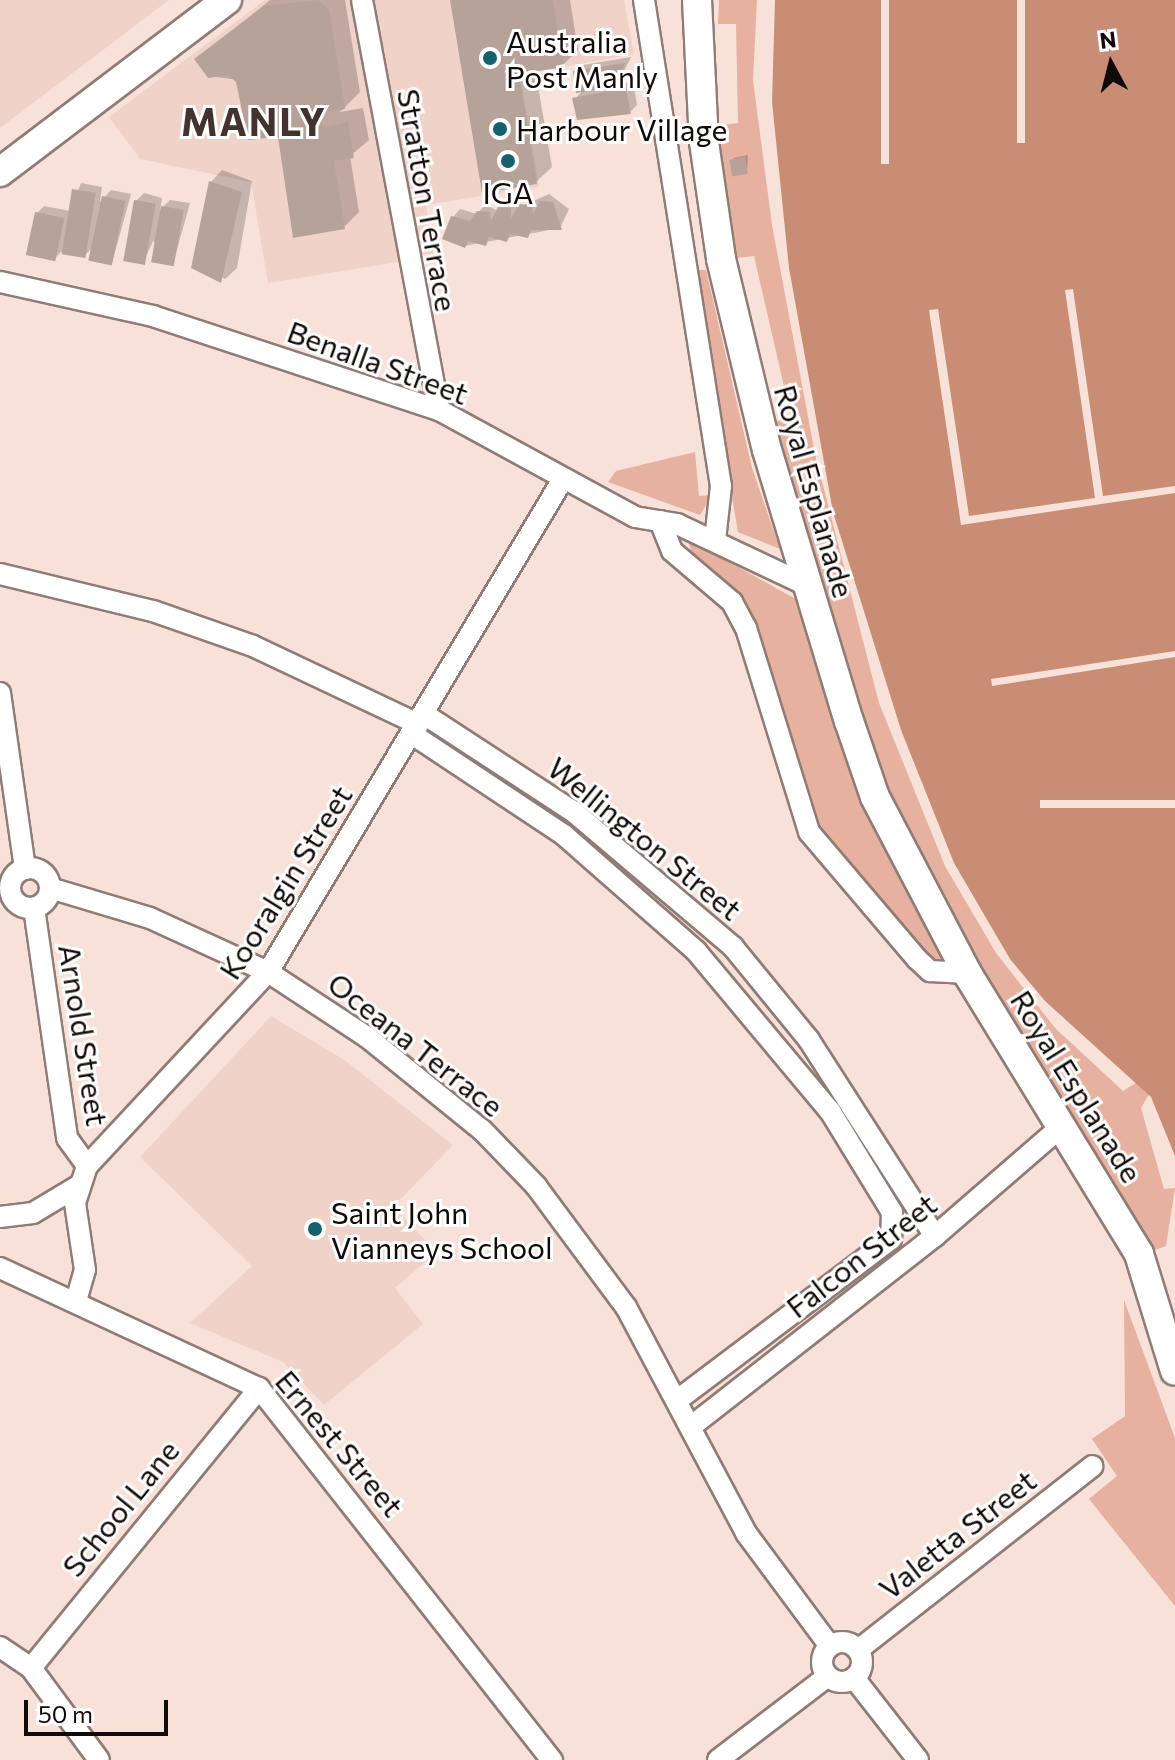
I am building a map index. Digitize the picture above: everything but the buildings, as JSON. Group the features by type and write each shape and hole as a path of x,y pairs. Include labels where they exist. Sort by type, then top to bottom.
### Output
{"street":[{"path":"0,172 227,0"},
{"name":"Stratton Terrace","path":"362,0 439,410"},
{"path":"644,0 721,486 715,540"},
{"name":"Royal Esplanade","path":"697,0 712,215 804,584 875,797 967,973 1139,1254 1175,1371"},
{"name":"Benalla Street","path":"0,282 153,316 439,410 563,479 660,521 715,540 804,584"},
{"name":"Kooralgin Street","path":"76,1301 85,1270 78,1186 87,1166 268,972 563,479"},
{"path":"660,521 672,551 732,602 746,628 809,832 930,971 967,973"},
{"name":"Wellington Street","path":"0,574 153,611 253,646 418,724 574,812 733,947 809,1040 935,1236"},
{"path":"0,693 25,869 5,892 20,905 34,908 50,888 43,873 25,869"},
{"name":"Wellington Street","path":"418,724 564,835 696,951 830,1111 896,1226"},
{"name":"Oceana Terrace","path":"50,888 150,918 268,972 417,1074 515,1164 586,1249 680,1398 746,1533 830,1646"},
{"name":"Arnold Street","path":"34,908 67,1138 87,1166"},
{"name":"Falcon Street","path":"693,1425 935,1236 1061,1127"},
{"path":"0,1217 33,1213 78,1186"},
{"name":"Falcon Street","path":"680,1398 891,1239 896,1226"},
{"name":"Ernest Street","path":"0,1268 259,1388 552,1760"},
{"name":"School Lane","path":"31,1668 259,1388"},
{"name":"Valetta Street","path":"858,1650 1093,1466"},
{"path":"828,1676 822,1660 830,1646 846,1643 858,1650 862,1665 854,1678"},
{"path":"0,1647 31,1668 99,1760"},
{"path":"718,1760 828,1676 854,1678 918,1760"}],"shaded area":[{"path":"0,0 169,0 0,128"},
{"path":"265,0 624,0 634,54 520,75 539,187 426,205 435,256 268,283 251,182 140,159 109,117"},
{"path":"719,0 757,0 753,80 772,225 815,454 879,703 945,866 996,953 1055,1028 1123,1091 1139,1081 1151,1091 1141,1108 1164,1189 1175,1188 1166,1246 1155,1250 973,953 904,828 870,743 774,422 791,417 754,256 737,258 717,126 738,123 736,24 718,24"},
{"path":"775,0 1175,0 1175,1156 1151,1097 1045,1001 1010,959 954,863 901,730 833,512 789,268 772,102"},
{"path":"693,270 706,270 752,468 780,549 738,532"},
{"path":"695,452 699,496 712,495 700,515 608,482 616,471"},
{"path":"688,539 799,601 875,830 945,963 932,962 814,822 740,599 691,552"},
{"name":"Saint John Vianneys School","path":"271,1016 343,1059 453,1145 393,1207 437,1252 395,1288 423,1324 324,1405 283,1362 190,1323 252,1266 140,1157"},
{"path":"1124,1300 1175,1438 1175,1606 1089,1499 1117,1476 1092,1439 1125,1416"}],"pier":[{"path":"881,0 889,0 889,164 881,164"},
{"path":"1017,0 1025,0 1025,143 1017,143"},
{"path":"1073,289 1103,496 1175,486 1175,493 961,525 929,310 938,309 969,516 1095,498 1065,290"},
{"path":"1175,651 1175,657 992,686 991,679"},
{"path":"1040,800 1175,800 1175,808 1040,808"}],"place":[{"name":"Australia Post Manly","path":"490,58"},
{"name":"Harbour Village","path":"500,129"},
{"name":"IGA","path":"508,161"},
{"name":"Saint John Vianneys School","path":"315,1229"}],"district":[{"name":"MANLY","path":"254,121"}]}
